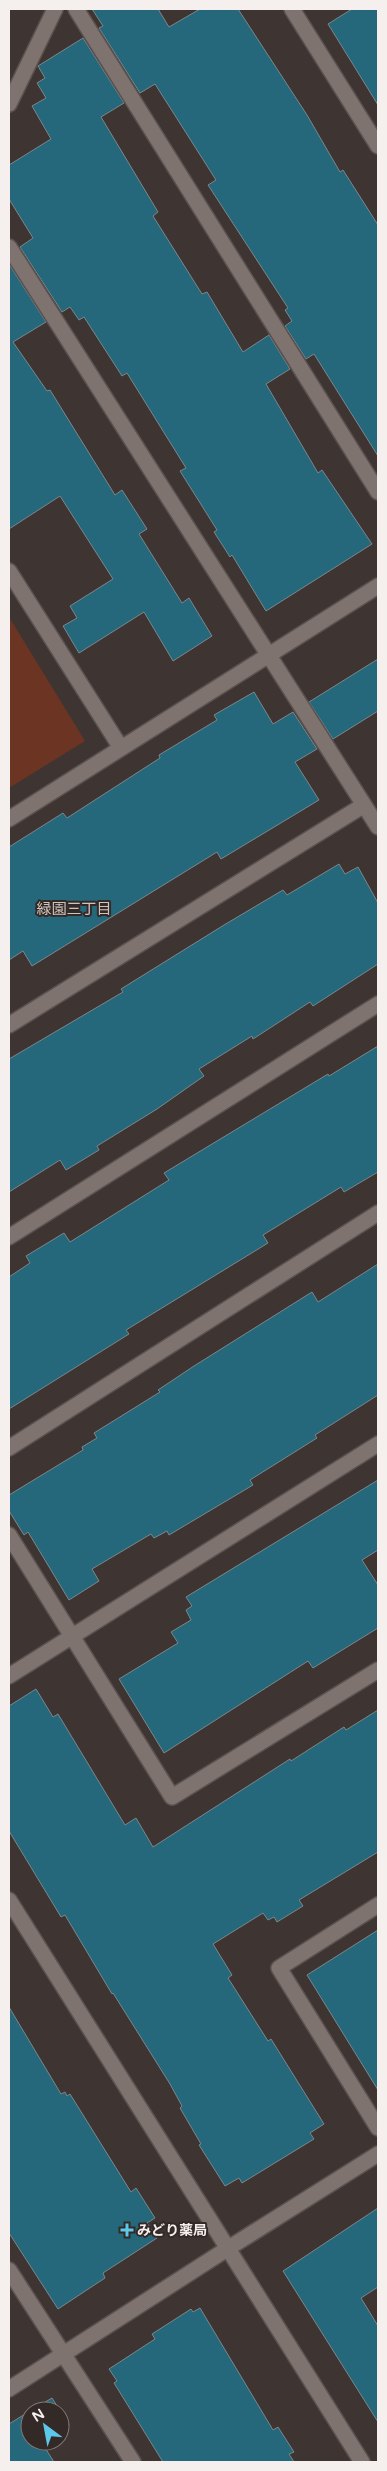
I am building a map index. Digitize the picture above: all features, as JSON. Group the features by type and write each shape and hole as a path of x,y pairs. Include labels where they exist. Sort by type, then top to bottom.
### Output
{"street":[{"path":"9,104 55,9"},
{"path":"76,9 378,492"},
{"path":"292,9 378,146"},
{"path":"9,247 378,827"},
{"path":"9,571 121,748"},
{"path":"9,818 378,586"},
{"path":"9,1025 364,805"},
{"path":"9,1237 378,1004"},
{"path":"9,1448 378,1213"},
{"path":"9,1676 378,1444"},
{"path":"9,1536 172,1797 378,1670"},
{"path":"9,1900 362,2462"},
{"path":"378,1906 279,1968 378,2128"},
{"path":"9,2389 378,2154"},
{"path":"9,2270 132,2462"}],"shaded area":[{"path":"9,617 85,741 9,788"}],"building":[{"path":"92,9 158,9 169,27 200,9 238,9 307,115 340,172 343,170 378,225 378,456 314,354 306,359 285,326 292,321 285,310 288,308 208,185 216,180 155,84 140,93 99,28 103,26"},
{"path":"352,9 378,9 378,105 328,24"},
{"path":"83,38 124,103 101,117 158,212 153,216 202,294 207,292 243,352 269,335 290,369 266,384 318,473 322,470 372,544 266,611 232,555 230,557 214,532 217,530 180,471 186,468 127,373 122,376 84,317 79,320 70,307 62,312 20,247 33,238 9,199 9,165 51,139 32,106 46,98 37,83 45,78 38,66"},
{"path":"9,264 46,322 13,342 47,391 50,390 115,495 122,490 147,529 139,534 182,603 189,598 212,636 173,661 144,612 79,653 63,626 77,618 70,606 113,579 60,496 9,529"},
{"path":"378,659 378,711 333,739 309,702"},
{"path":"254,692 273,724 293,712 317,749 295,762 319,800 221,859 217,852 32,966 23,951 9,960 9,847 63,813 67,818 160,758 159,755 217,720 214,715"},
{"path":"339,864 345,874 358,867 378,903 378,964 313,1006 310,1002 253,1039 252,1036 199,1069 204,1076 157,1109 97,1146 99,1150 66,1170 60,1160 9,1192 9,1059 123,992 121,989 283,890 287,895"},
{"path":"378,1046 378,1172 344,1192 341,1187 263,1235 268,1243 126,1330 129,1334 9,1409 9,1277 30,1263 26,1256 64,1233 70,1242 169,1180 164,1173"},
{"path":"378,1264 378,1395 315,1435 317,1438 250,1480 253,1485 169,1535 167,1531 154,1538 151,1534 92,1569 99,1581 69,1600 28,1532 24,1535 9,1511 9,1495 83,1450 82,1447 97,1438 94,1433 160,1392 158,1390 312,1292 318,1302"},
{"path":"378,1480 378,1550 362,1560 378,1585 378,1628 313,1668 308,1661 164,1753 119,1679 178,1643 171,1632 191,1620 186,1610 192,1606 186,1597"},
{"path":"36,1689 53,1717 58,1714 125,1825 136,1818 153,1847 290,1759 291,1761 344,1727 346,1730 378,1710 378,1852 299,1900 303,1906 277,1922 274,1917 268,1920 263,1913 213,1944 232,1975 228,1978 268,2041 271,2039 324,2124 310,2133 314,2139 242,2183 239,2178 225,2186 199,2145 201,2144 180,2108 182,2106 170,2084 112,1994 65,1915 61,1917 9,1831 9,1706"},
{"path":"378,1930 378,2090 307,1975"},
{"path":"9,2007 61,2094 65,2092 67,2096 70,2094 131,2192 136,2188 155,2218 147,2223 157,2238 103,2273 105,2278 58,2309 9,2233"},
{"path":"378,2208 378,2287 361,2298 378,2326 378,2422 283,2271"},
{"path":"200,2308 273,2430 278,2427 294,2452 289,2454 294,2462 163,2462 114,2383 117,2381 109,2369 155,2339 152,2334 191,2309 193,2312"},
{"path":"20,2417 20,2451 47,2451 54,2462 9,2462 9,2424"}],"place":[{"name":"みどり薬局","path":"127,2230"}],"district":[{"name":"緑園三丁目","path":"74,909"}]}
